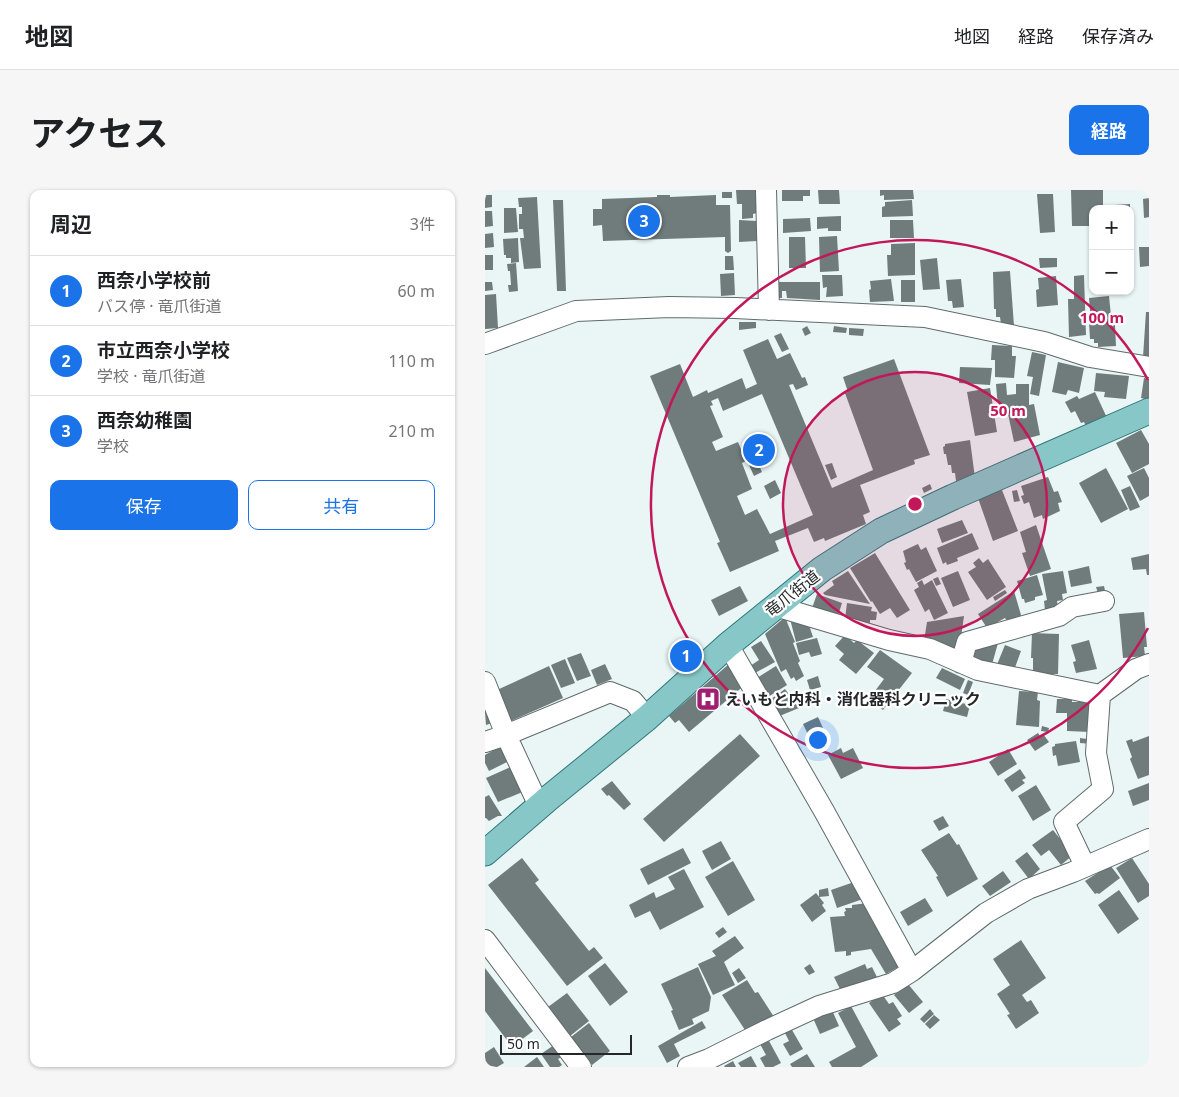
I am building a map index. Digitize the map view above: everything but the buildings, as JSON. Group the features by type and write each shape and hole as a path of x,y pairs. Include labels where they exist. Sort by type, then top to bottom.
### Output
{"main road":[{"name":"竜爪街道","path":"485,853 539,806 647,718 728,645 775,606 822,570 881,530 953,496 1149,411"}],"street":[{"path":"766,190 769,310"},
{"path":"485,344 576,311 669,307 769,310 925,316 1044,342 1090,357 1149,367"},
{"path":"961,663 967,642 1059,616 1072,607 1104,600"},
{"path":"775,606 889,640 930,649 978,670 1100,695 1136,668 1149,664"},
{"path":"728,645 824,811 913,971"},
{"path":"485,682 506,735 539,806"},
{"path":"485,742 610,692 633,701 647,718"},
{"path":"1085,866 1064,822 1103,788 1096,753 1100,695"},
{"path":"688,1067 709,1059 819,1006 893,983 913,971 986,913 1028,889 1149,839"},
{"path":"485,940 581,1067"}],"place":[{"name":"西奈幼稚園","path":"644,221"},
{"name":"市立西奈小学校","path":"759,450"},
{"name":"西奈小学校前","path":"686,656"},
{"name":"えいもと内科・消化器科クリニック","path":"708,699"}]}
